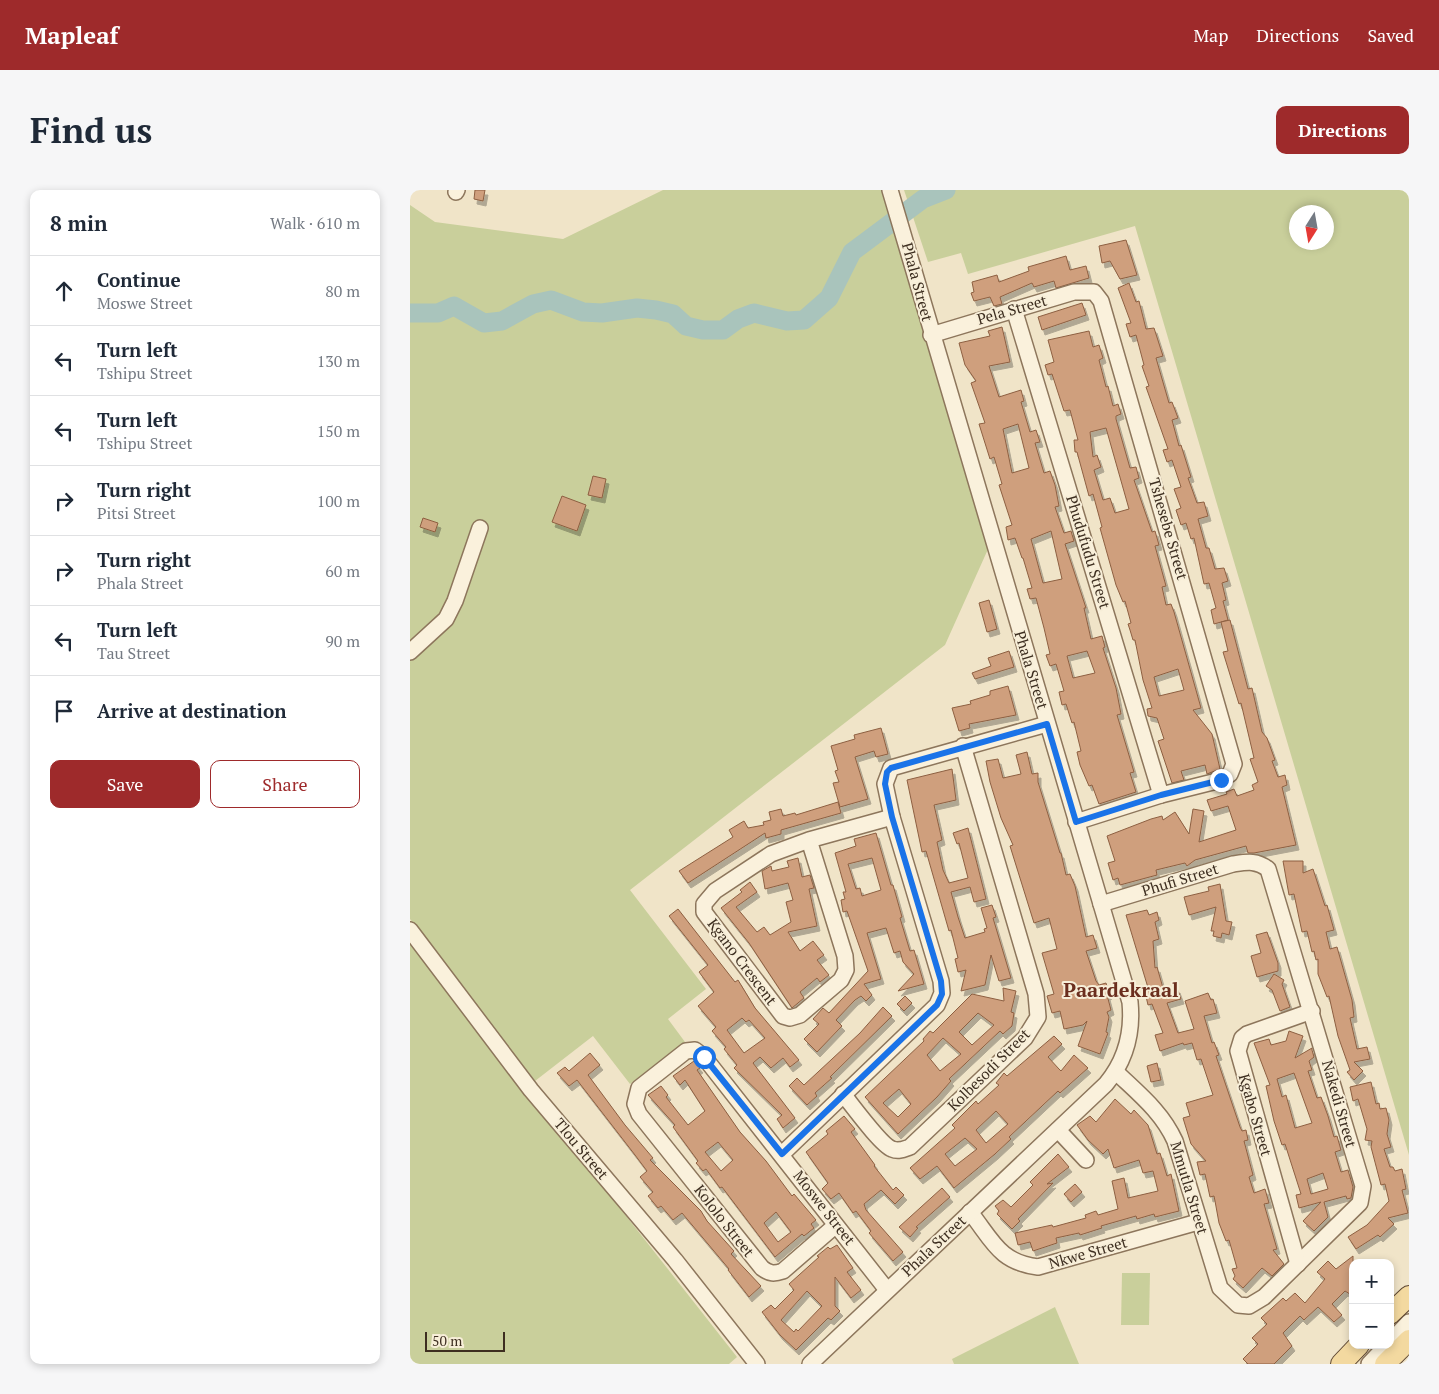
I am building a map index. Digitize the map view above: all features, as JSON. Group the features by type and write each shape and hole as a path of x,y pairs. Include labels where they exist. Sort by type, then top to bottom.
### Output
{"main road":[{"path":"1394,1310 1409,1296"},
{"path":"1385,1364 1409,1340"},
{"path":"1341,1364 1355,1349"}],"street":[{"name":"Phala Street","path":"810,1364 1097,1094 1116,1072 1127,1045 1131,1017 1130,1002 931,335 904,233 890,191"},
{"name":"Pela Street","path":"931,335 1074,292 1094,292"},
{"name":"Tshesebe Street","path":"1094,292 1102,301 1234,759 1233,769 1221,780 1161,795"},
{"name":"Phudufudu Street","path":"1014,309 1161,795"},
{"path":"410,652 446,619 455,601 480,528"},
{"path":"782,1154 937,1005 942,994 941,981 892,817 885,778 891,768 963,746 1047,724"},
{"name":"Kolbesodi Street","path":"843,1094 882,1142 891,1149 901,1151 910,1147 1025,1038 1038,1017 1036,994 963,746"},
{"path":"1076,822 1161,795"},
{"name":"Kgano Crescent","path":"809,840 845,956 846,970 841,980 800,1015 790,1018 782,1016 710,920 703,907 715,891 772,854 809,840 892,817"},
{"name":"Phufi Street","path":"1101,904 1233,864 1250,861 1260,863"},
{"name":"Nakedi Street","path":"1249,1306 1264,1297 1360,1202 1364,1191 1272,877 1268,869 1260,863"},
{"name":"Tlou Street","path":"410,930 531,1090 675,1260 757,1364"},
{"name":"Kgabo Street","path":"1298,1264 1238,1051 1242,1038 1247,1034 1312,1011"},
{"name":"Moswe Street","path":"635,1097 639,1088 676,1058 686,1051 695,1050 704,1057 782,1154 887,1290"},
{"name":"Mmutla Street","path":"1116,1072 1156,1110 1168,1126 1175,1141 1198,1222 1220,1288 1233,1302 1238,1305 1249,1306"},
{"name":"Kololo Street","path":"635,1097 640,1114 762,1268 768,1273 775,1274 783,1270 836,1225"},
{"path":"1058,1130 1086,1160"},
{"name":"Nkwe Street","path":"970,1212 1005,1258 1023,1265 1038,1267 1198,1222"},
{"path":"1394,1320 1409,1305"},
{"path":"1394,1338 1409,1322"},
{"path":"1352,1364 1366,1349"},
{"path":"1369,1364 1383,1349"}],"green space":[{"path":"663,190 882,190 993,538 945,645 630,890 706,989 668,1019 685,1042 630,1084 593,1036 535,1081 410,919 410,205 435,222 563,239"},
{"path":"904,190 1409,190 1409,1155 1135,226 968,274 961,253 928,262"},
{"path":"410,941 737,1357 729,1364 410,1364"},
{"path":"1122,1273 1150,1273 1149,1325 1121,1325"},
{"path":"1055,1307 1079,1364 954,1364 952,1359"}],"building":[{"path":"475,190 485,190 483,201 474,199"},
{"path":"1126,240 1137,275 1120,279 1110,261 1102,263 1099,246"},
{"path":"1066,256 1070,270 1086,266 1089,278 1056,288 1054,281 1034,287 1032,283 1000,297 1002,304 994,306 990,297 974,301 971,293 974,292 972,282 997,275 999,282 1029,271 1028,267"},
{"path":"1129,283 1136,302 1139,301 1146,329 1154,328 1163,356 1156,358 1169,403 1172,402 1178,418 1172,420 1179,446 1181,445 1191,477 1188,478 1197,503 1204,502 1208,516 1198,519 1206,548 1209,548 1215,569 1224,568 1228,581 1222,583 1226,600 1223,601 1228,620 1214,624 1211,610 1216,608 1209,583 1204,584 1194,538 1191,539 1186,523 1181,525 1176,510 1181,508 1174,489 1181,487 1172,460 1167,462 1163,450 1168,449 1146,387 1149,386 1142,366 1144,365 1136,335 1130,337 1126,324 1131,323 1118,288"},
{"path":"1082,303 1086,315 1042,330 1038,317"},
{"path":"1002,327 1010,362 989,366 999,397 1021,390 1024,401 1021,402 1030,432 1036,430 1040,442 1035,443 1044,473 1050,471 1055,485 1059,506 1055,507 1064,533 1071,531 1074,541 1065,544 1086,608 1084,608 1091,639 1102,636 1105,647 1103,648 1116,688 1121,714 1117,715 1134,772 1130,773 1136,792 1099,804 1092,785 1089,786 1080,765 1077,752 1081,751 1074,722 1072,723 1066,704 1062,705 1059,692 1064,691 1056,664 1050,666 1046,655 1050,654 1044,628 1036,598 1030,599 1027,589 1032,588 1023,558 1015,538 1008,540 1006,527 1012,525 999,485 1002,484 994,457 990,459 979,424 985,423 971,383 976,381 965,365 959,343 990,336 988,331","holes":["1018,424 1029,468 1012,473 1003,429","1051,531 1062,579 1043,583 1031,539","1087,651 1095,673 1073,678 1067,656"]},
{"path":"1089,331 1093,347 1099,345 1103,358 1099,360 1106,387 1108,386 1113,406 1118,404 1121,414 1116,416 1116,419 1130,468 1136,467 1139,478 1134,480 1152,532 1155,531 1159,545 1155,546 1166,586 1162,587 1166,605 1171,604 1174,612 1201,708 1193,710 1212,734 1220,769 1207,774 1205,765 1181,771 1184,780 1172,783 1158,741 1164,739 1157,718 1148,716 1147,709 1152,708 1143,680 1135,640 1133,640 1128,624 1131,623 1125,601 1123,602 1116,585 1100,528 1102,527 1093,494 1089,496 1077,452 1075,452 1074,440 1078,440 1070,410 1064,411 1052,374 1048,375 1045,365 1054,362 1048,340","holes":["1106,428 1129,509 1115,513 1110,498 1103,500 1094,470 1101,467 1097,455 1093,457 1090,432","1178,669 1184,690 1159,696 1154,677"]},
{"path":"593,476 606,479 602,498 588,495"},
{"path":"562,496 586,505 577,531 552,522"},
{"path":"423,518 438,523 435,532 420,527"},
{"path":"989,600 997,629 987,632 979,603"},
{"path":"1230,620 1248,689 1252,688 1262,732 1267,738 1275,760 1272,761 1278,777 1285,775 1287,785 1282,787 1296,845 1254,853 1248,853 1246,846 1195,860 1187,866 1185,863 1156,870 1157,875 1120,885 1118,878 1113,880 1108,863 1115,861 1107,836 1151,819 1162,816 1163,820 1175,812 1189,834 1193,809 1204,811 1199,842 1236,830 1228,806 1211,811 1207,800 1227,794 1226,792 1234,789 1237,796 1254,790 1252,785 1258,782 1250,759 1254,758 1241,703 1239,704 1223,652 1228,651 1221,622"},
{"path":"1009,651 1014,667 975,679 972,673 991,666 988,658"},
{"path":"1008,686 1016,715 969,724 970,728 959,731 952,708 971,704 970,701 990,695 990,691"},
{"path":"881,728 888,754 876,757 874,751 855,757 868,799 840,807 833,783 839,782 835,771 838,770 831,746 855,739 854,735"},
{"path":"1027,752 1032,774 1038,773 1038,782 1061,853 1066,875 1070,874 1075,886 1086,937 1093,935 1097,948 1086,951 1096,981 1099,985 1106,983 1109,994 1107,995 1111,1010 1107,1012 1109,1017 1106,1032 1108,1033 1100,1054 1078,1046 1087,1021 1083,1025 1064,1029 1060,1011 1052,1013 1047,996 1054,994 1042,953 1057,949 1049,918 1034,923 1010,846 1013,845 1001,818 990,782 986,761 998,759 1003,778 1021,774 1016,755"},
{"path":"952,769 956,800 934,805 942,840 937,842 943,870 949,883 968,878 959,843 957,844 953,833 968,828 986,899 974,902 970,887 951,892 958,917 965,938 985,932 984,929 987,928 981,908 992,905 996,917 993,918 1011,978 999,981 991,955 985,985 961,991 966,970 958,972 955,959 958,958 951,930 949,931 926,851 922,852 907,780"},
{"path":"838,802 841,813 781,830 781,834 766,838 765,833 688,883 679,871 733,837 729,830 744,821 748,828 764,825 763,822 771,820 769,812 781,809 783,816 795,813 796,815"},
{"path":"876,833 891,885 893,885 910,951 914,950 924,984 898,991 914,974 903,962 900,951 894,953 886,928 867,933 881,979 864,984 872,995 866,1001 861,996 855,1000 836,1020 842,1026 817,1052 804,1039 819,1024 813,1019 823,1008 829,1013 868,971 847,911 843,912 841,900 845,899 843,892 846,892 835,853 856,846 854,839","holes":["872,858 881,890 862,896 860,888 856,889 848,864"]},
{"path":"798,858 802,877 810,875 814,888 809,889 817,926 788,932 800,951 813,941 824,955 817,960 829,975 820,982 817,978 800,992 804,998 792,1008 749,943 721,908 742,892 740,890 750,882 757,892 736,907 757,932 764,927 770,935 791,922 786,902 793,900 788,883 765,889 762,871 771,866 772,871 789,867 787,861"},
{"path":"1283,861 1303,861 1303,873 1313,869 1325,906 1327,905 1334,930 1326,932 1330,949 1337,947 1352,1000 1354,1017 1350,1018 1357,1049 1367,1047 1370,1059 1354,1062 1363,1071 1354,1080 1347,1072 1350,1070 1338,1036 1329,996 1327,997 1318,974 1318,959 1316,960 1314,951 1312,952 1307,931 1302,932 1294,894 1289,895"},
{"path":"1220,884 1226,921 1232,922 1229,935 1222,933 1221,938 1213,936 1214,931 1211,931 1216,907 1189,915 1184,897 1209,891 1208,887"},
{"path":"678,909 735,982 738,980 755,1008 799,1060 790,1067 783,1058 771,1068 760,1057 753,1063 795,1118 783,1128 777,1119 782,1115 734,1068 737,1065 724,1049 726,1047 712,1031 716,1027 698,1006 714,992 699,972 708,965 669,916","holes":["742,1018 746,1022 749,1020 765,1038 744,1053 727,1030"]},
{"path":"1147,910 1149,915 1157,912 1159,920 1155,922 1159,939 1153,941 1155,968 1157,967 1163,988 1167,990 1177,988 1181,999 1167,1003 1178,1033 1194,1029 1185,1001 1208,993 1211,1000 1213,999 1217,1013 1204,1016 1212,1043 1214,1042 1219,1055 1216,1056 1240,1127 1242,1131 1246,1130 1248,1140 1244,1141 1253,1175 1249,1177 1254,1193 1265,1189 1269,1203 1264,1204 1277,1249 1273,1250 1284,1264 1272,1276 1262,1268 1243,1288 1233,1279 1235,1276 1232,1269 1237,1268 1229,1240 1226,1241 1219,1223 1214,1196 1210,1197 1205,1174 1200,1175 1197,1162 1206,1161 1191,1144 1183,1118 1190,1116 1186,1103 1213,1095 1201,1059 1197,1060 1192,1043 1184,1045 1183,1043 1160,1051 1155,1035 1163,1033 1152,1004 1148,1005 1145,992 1149,991 1126,915"},
{"path":"1267,932 1278,963 1278,971 1257,977 1251,956 1261,953 1256,935"},
{"path":"1274,974 1284,980 1282,984 1290,1007 1280,1011 1272,990 1266,986"},
{"path":"1003,988 1016,991 1011,1012 1014,1013 1012,1026 1003,1034 1000,1031 949,1079 951,1081 937,1097 898,1134 865,1097 924,1041 923,1039 930,1031 933,1033 972,994 1004,1001","holes":["978,1013 994,1025 972,1045 959,1032","943,1038 961,1054 940,1071 927,1055","899,1089 911,1104 898,1117 883,1103"]},
{"path":"905,996 912,1003 904,1011 897,1004"},
{"path":"883,1007 892,1016 830,1077 832,1078 815,1093 817,1096 807,1105 789,1086 797,1078 804,1085 860,1033"},
{"path":"1289,1031 1303,1036 1295,1058 1312,1048 1314,1057 1309,1061 1312,1070 1308,1071 1317,1098 1321,1097 1334,1137 1337,1136 1341,1150 1335,1152 1341,1172 1348,1170 1353,1187 1351,1198 1347,1199 1346,1196 1324,1202 1328,1217 1314,1231 1303,1221 1321,1202 1299,1208 1296,1195 1301,1194 1285,1144 1282,1145 1274,1121 1266,1086 1270,1085 1254,1043 1269,1039 1271,1045 1286,1041","holes":["1294,1073 1312,1123 1295,1128 1286,1095 1282,1097 1277,1079","1323,1173 1328,1189 1311,1194 1307,1179"]},
{"path":"1054,1036 1062,1044 1048,1057 1061,1071 1074,1055 1088,1068 1060,1093 1058,1091 1009,1137 1011,1139 995,1154 954,1188 937,1166 920,1179 910,1168 955,1128 952,1125 976,1101 978,1104 999,1085 996,1083 1004,1073 1007,1076","holes":["996,1111 1008,1124 986,1143 976,1130","965,1138 977,1149 955,1166 945,1154"]},
{"path":"590,1053 600,1065 588,1075 625,1125 653,1158 650,1160 701,1211 707,1221 734,1251 731,1254 761,1286 749,1297 729,1269 682,1213 673,1220 661,1206 658,1208 648,1196 653,1192 640,1177 647,1171 577,1080 569,1086 557,1073 565,1067 569,1071"},
{"path":"694,1061 700,1068 697,1070 740,1132 766,1161 792,1196 794,1194 816,1220 811,1224 814,1228 804,1236 802,1234 775,1257 722,1187 720,1188 706,1169 703,1171 696,1163 698,1161 673,1127 675,1125 648,1095 661,1086 668,1095 666,1097 688,1125 705,1111 685,1080 680,1085 673,1076","holes":["718,1142 733,1160 721,1171 705,1152","776,1212 791,1232 778,1242 764,1223"]},
{"path":"1157,1063 1161,1080 1151,1082 1147,1066"},
{"path":"1371,1082 1376,1104 1379,1103 1380,1109 1386,1108 1389,1120 1387,1134 1391,1147 1384,1149 1390,1167 1393,1167 1395,1171 1402,1169 1406,1189 1402,1190 1408,1213 1388,1218 1394,1224 1380,1237 1378,1235 1356,1249 1348,1237 1367,1225 1389,1201 1385,1184 1381,1185 1371,1147 1372,1141 1365,1140 1367,1129 1358,1099 1353,1101 1350,1087"},
{"path":"1115,1099 1131,1114 1134,1110 1148,1125 1157,1154 1160,1153 1167,1176 1171,1174 1179,1211 1155,1217 1154,1214 1137,1219 1136,1216 1101,1226 1102,1228 1080,1235 1079,1233 1056,1238 1057,1243 1033,1251 1030,1242 1018,1245 1015,1233 1052,1225 1053,1227 1086,1218 1085,1215 1096,1211 1098,1215 1118,1209 1112,1181 1124,1178 1128,1198 1158,1191 1153,1171 1143,1173 1139,1160 1114,1168 1108,1149 1103,1154 1088,1140 1077,1125 1090,1116 1096,1122"},
{"path":"844,1116 855,1129 851,1132 874,1166 893,1190 896,1187 904,1195 895,1204 881,1190 864,1204 866,1210 903,1252 893,1261 869,1233 871,1231 856,1211 853,1213 839,1193 831,1199 822,1189 828,1183 806,1152 828,1134 826,1131"},
{"path":"1058,1154 1069,1167 1047,1184 1053,1183 1018,1219 1020,1221 1012,1229 997,1214 999,1211 995,1206 1003,1200 1011,1207 1033,1185 1030,1182"},
{"path":"1075,1184 1082,1192 1071,1202 1064,1194"},
{"path":"942,1188 950,1197 916,1227 918,1228 910,1237 899,1227"},
{"path":"837,1245 853,1268 847,1272 861,1290 851,1298 835,1277 835,1306 840,1311 831,1320 828,1318 796,1350 780,1335 762,1312 771,1305 775,1309 794,1290 789,1284 819,1257 817,1256 828,1247 830,1249","holes":["807,1291 822,1306 798,1331 796,1329 794,1332 781,1320"]},
{"path":"1349,1259 1349,1294 1345,1291 1332,1304 1342,1315 1334,1322 1318,1307 1304,1320 1300,1316 1283,1333 1292,1346 1274,1364 1248,1364 1243,1359 1258,1344 1252,1338 1267,1324 1261,1318 1283,1298 1286,1301 1295,1293 1305,1303 1325,1279 1317,1272 1328,1261 1336,1269"}],"waterway":[{"path":"410,313 438,313 454,306 484,323 502,321 533,304 551,300 583,312 602,313 637,308 656,310 673,314 686,326 703,330 723,330 738,319 754,313 787,321 804,320 829,298 852,252 923,199 946,190"}],"district":[{"name":"Paardekraal","path":"1121,990"}],"route":[{"path":"704,1057 782,1154 937,1005 942,994 941,981 892,817 885,784 887,772 891,768 963,746 1047,724 1076,822 1161,795 1221,780"}]}
